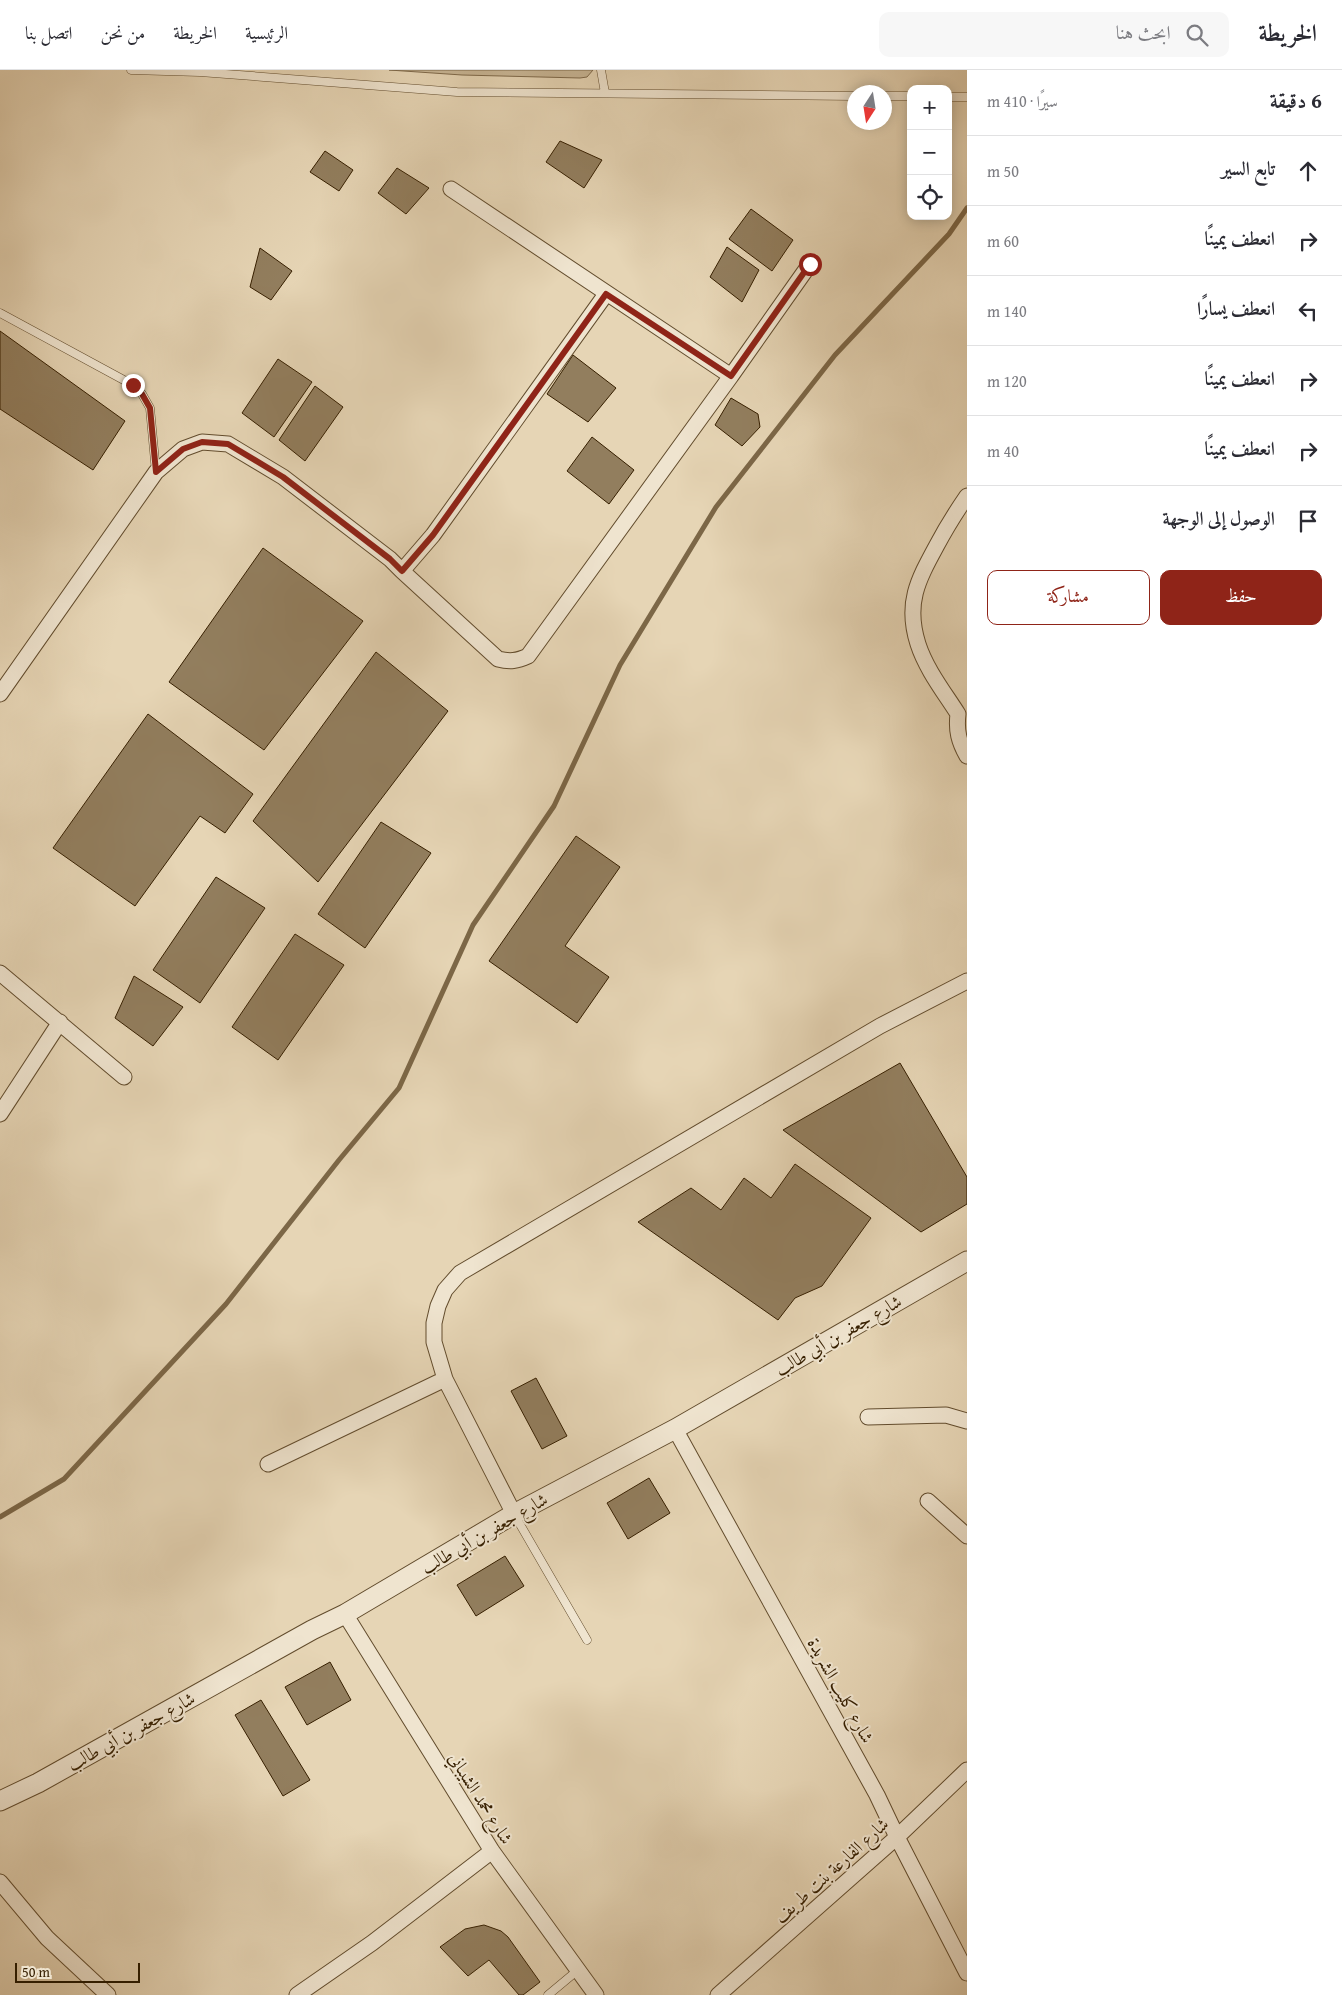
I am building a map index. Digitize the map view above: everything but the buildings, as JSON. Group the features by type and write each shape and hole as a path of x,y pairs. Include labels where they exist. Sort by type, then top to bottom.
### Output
{"street":[{"path":"450,189 731,376"},
{"path":"0,694 156,472 183,449 202,442 228,444 283,477 390,559 498,659 506,662 518,661 528,656 810,264"},
{"path":"402,571 433,535 606,294"},
{"path":"967,496 952,517 918,580 913,603 913,623 918,644 931,671 962,709 956,730 960,745 967,756"},
{"path":"0,973 124,1077"},
{"path":"514,1514 445,1379 434,1342 434,1323 438,1306 445,1290 460,1273 880,1026 967,982"},
{"path":"0,1114 60,1022"},
{"name":"شارع جعفر بن أبي طالب","path":"0,1802 38,1783 312,1630 345,1614 514,1514 675,1429 967,1262"},
{"path":"268,1464 445,1379"},
{"path":"868,1417 946,1415 967,1421"},
{"name":"شارع كليب الشريدة","path":"675,1429 872,1786 967,1973"},
{"path":"928,1501 967,1536"},
{"name":"شارع محمد الشيباني","path":"345,1614 492,1851 596,1995"},
{"name":"شارع الفارعة بنت طريف","path":"718,1995 897,1837 967,1770"},
{"path":"297,1995 372,1943 492,1851"},
{"path":"0,1882 47,1938 108,1995"}],"lane":[{"path":"131,70 200,72 457,92 847,96"},
{"path":"601,70 605,93"},
{"path":"892,96 907,96"},
{"path":"952,97 967,97"},
{"path":"0,314 133,385 142,394 150,408 156,472"},
{"path":"514,1514 587,1640"},
{"path":"548,1995 578,1970"}],"shaded area":[{"path":"389,70 593,70 587,77 580,78 462,75"}],"waterway":[{"path":"0,1517 64,1479 226,1304 339,1160 399,1088 473,925 554,806 620,665 716,507 835,355 949,234 967,208"}],"route":[{"path":"133,385 142,394 150,408 156,472 183,449 202,442 228,444 283,477 390,559 402,571 433,535 606,294 731,376 810,264"}]}
